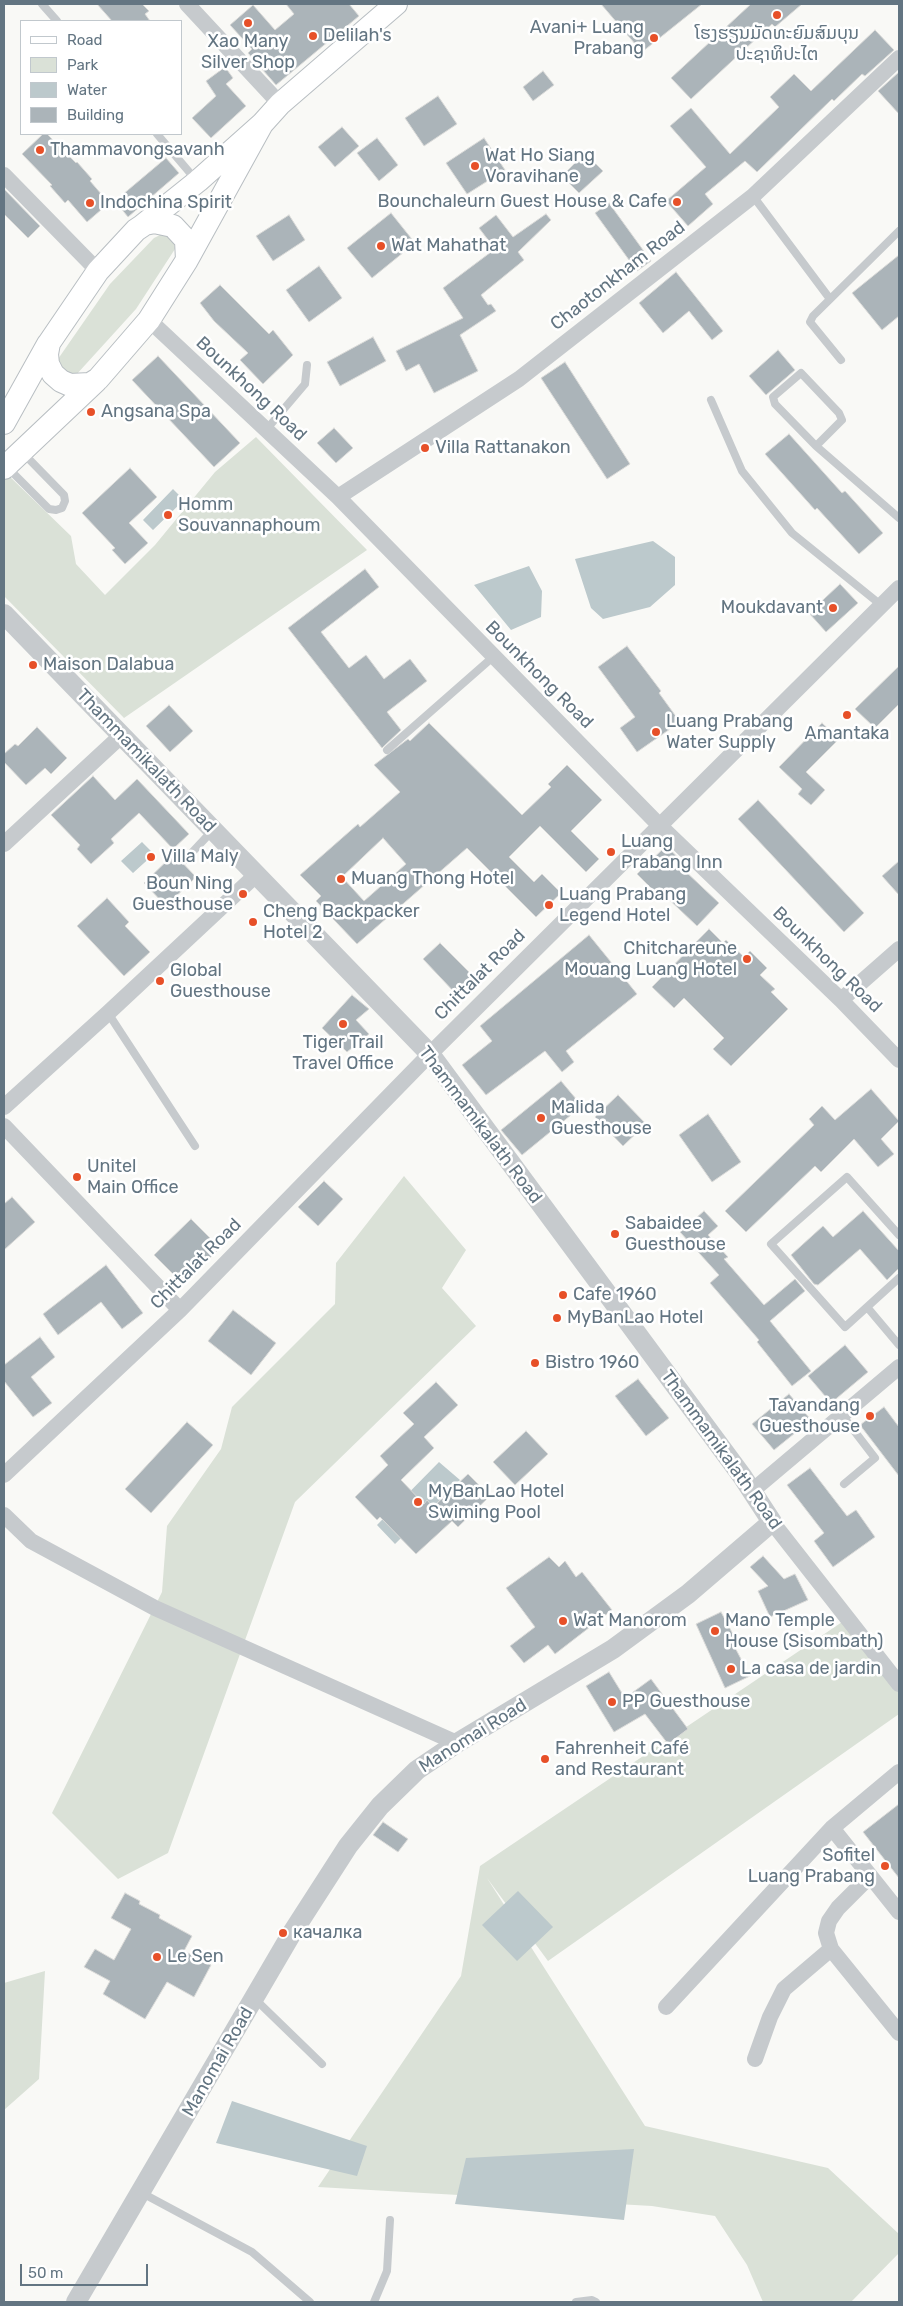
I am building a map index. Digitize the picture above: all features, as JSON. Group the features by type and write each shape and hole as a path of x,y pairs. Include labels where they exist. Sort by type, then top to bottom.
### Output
{"main road":[{"path":"4,423 49,343 98,271 136,230 198,181 388,6"},
{"path":"10,462 98,379 148,320 187,260 262,124"},
{"path":"136,230 144,224 154,222 173,226 186,240 187,260"},
{"path":"49,343 48,364 61,381 80,386 98,379"}],"street":[{"path":"187,4 280,104"},
{"name":"Chaotonkham Road","path":"338,497 519,379 753,196 899,58"},
{"path":"4,176 98,271"},
{"name":"Bounkhong Road","path":"148,320 338,497 659,825 841,1000 899,1060"},
{"name":"Chittalat Road","path":"4,1475 180,1310 430,1054 899,588"},
{"name":"Thammamikalath Road","path":"4,614 430,1054 752,1491 772,1522 899,1684"},
{"path":"4,844 122,735"},
{"path":"4,1107 256,875"},
{"path":"841,1000 899,949"},
{"path":"4,1126 180,1310"},
{"path":"752,1491 899,1367"},
{"path":"4,1515 31,1541 155,1608 457,1743"},
{"name":"Manomai Road","path":"76,2302 142,2193 292,1932 348,1846 380,1806 417,1770 457,1743 612,1649 688,1594 772,1522"},
{"path":"666,2007 832,1828 899,1772"},
{"path":"832,1828 899,1912"},
{"path":"870,1876 838,1908 829,1922 826,1933 831,1949 899,2033"},
{"path":"755,2059 770,2016 784,1989 831,1949"}],"lane":[{"path":"42,4 57,20"},
{"path":"158,135 198,181"},
{"path":"753,196 830,299"},
{"path":"841,360 810,322 813,316 899,231"},
{"path":"266,430 305,384 307,365"},
{"path":"816,446 842,420 839,413 802,373 773,397 775,404 816,446 899,518"},
{"path":"711,400 742,471 792,533 881,605"},
{"path":"10,462 64,495 65,501 62,508 56,510 49,509 10,462"},
{"path":"387,750 493,657"},
{"path":"185,860 213,830"},
{"path":"108,1013 195,1146"},
{"path":"899,1236 847,1177 771,1244 845,1327 899,1278"},
{"path":"867,1307 899,1345"},
{"path":"842,1415 875,1458 844,1484"},
{"path":"255,1999 322,2064"},
{"path":"142,2193 252,2252 310,2302"},
{"path":"374,2302 387,2271 390,2220"},
{"path":"576,2302 596,2302"}],"green space":[{"path":"166,232 174,238 175,249 136,309 76,375 57,371 58,359 110,284 154,238"},
{"name":"Homm Souvannaphoum","path":"256,437 367,550 124,718 4,596 4,480 8,475 71,536 76,564 105,595 155,545 215,472"},
{"path":"404,1176 466,1250 442,1288 476,1326 295,1502 168,1853 118,1879 52,1813 162,1592 167,1526 221,1449 232,1407 335,1304 336,1263"},
{"path":"848,1618 899,1684 899,1714 548,1961 487,1878 645,2126 828,2168 899,2234 899,2253 851,2302 763,2302 747,2265 715,2216 652,2206 318,2187 461,1976 480,1866"},
{"path":"45,1971 39,2079 4,2110 4,1983"}],"water":[{"path":"173,489 184,500 153,530 143,520"},
{"path":"653,541 675,557 675,585 650,607 603,619 591,608 575,559"},
{"path":"529,566 542,591 541,617 511,630 474,585"},
{"path":"142,842 154,854 133,873 121,861"},
{"name":"MyBanLao Hotel Swiming Pool","path":"439,1462 460,1480 395,1544 377,1525"},
{"path":"518,1891 553,1927 517,1961 482,1925"},
{"path":"232,2101 367,2146 357,2176 216,2143"},
{"path":"634,2149 624,2220 455,2204 466,2158"}],"building":[{"path":"97,4 142,4 149,11 145,14 149,20 111,20"},
{"path":"286,4 349,4 359,16 276,85 248,53 252,49 230,25 253,5 275,30 294,14"},
{"path":"601,4 702,4 642,52"},
{"path":"751,4 802,4 775,27 772,24 691,99 671,78"},
{"path":"875,30 894,50 865,76 862,74 834,101 832,99 757,172 745,161 705,194 713,204 688,226 666,201 706,167 670,126 691,108 730,154 779,107 770,97 794,74 811,91"},
{"path":"225,67 233,78 226,84 246,106 211,138 192,118 216,96 206,81"},
{"path":"543,71 554,85 533,101 523,87"},
{"path":"899,72 899,114 878,91"},
{"path":"438,96 457,124 424,146 405,118"},
{"path":"342,127 359,146 335,167 318,147"},
{"path":"42,135 48,135 77,162 109,203 87,222 68,200 65,203 50,186 52,185 22,154"},
{"path":"377,138 398,165 379,181 357,153"},
{"name":"Wat Ho Siang Voravihane","path":"484,138 505,170 467,194 446,163"},
{"path":"585,153 603,171 579,193 562,176"},
{"path":"166,158 179,173 128,217 115,201"},
{"path":"4,189 40,226 28,238 4,214"},
{"path":"609,203 651,261 637,271 595,213"},
{"name":"Wat Mahathat","path":"391,213 415,243 372,278 347,248"},
{"path":"546,214 551,220 518,252 524,260 481,295 488,305 491,304 496,311 460,335 478,371 434,393 419,364 406,371 396,351 463,318 443,288 495,249 479,228 496,215 513,237"},
{"path":"289,215 305,240 273,261 256,236"},
{"path":"899,255 899,316 882,330 852,293"},
{"path":"319,266 342,298 309,322 286,290"},
{"path":"676,272 723,331 712,340 689,311 663,333 639,303"},
{"path":"220,285 269,334 273,330 293,355 263,384 240,360 248,353 214,321 200,303"},
{"path":"373,337 386,361 340,386 327,362"},
{"path":"778,350 795,370 766,395 749,376"},
{"path":"158,356 240,443 214,467 132,380"},
{"path":"565,362 630,464 607,479 541,378"},
{"path":"334,428 353,448 336,463 317,443"},
{"path":"789,434 842,493 845,491 883,533 859,554 817,508 815,510 765,454"},
{"path":"130,468 157,497 129,523 148,543 125,564 112,550 115,548 82,513"},
{"path":"365,569 379,587 321,632 349,668 366,655 384,679 410,659 427,681 387,712 401,730 382,748 288,628"},
{"name":"Moukdavant","path":"840,584 858,603 826,632 809,613"},
{"path":"627,646 661,691 659,693 680,722 637,752 620,728 635,717 598,667"},
{"path":"899,666 899,704 875,728 855,709"},
{"path":"169,705 193,731 170,752 146,726"},
{"path":"429,723 522,815 551,787 548,784 567,765 602,800 571,831 599,859 586,872 540,826 509,857 534,882 542,874 561,893 536,917 467,848 357,944 316,901 321,896 300,875 358,824 360,827 400,792 374,765 408,739 410,741","holes":["383,838 406,864 364,901 342,877"]},
{"path":"822,723 839,739 806,772 825,790 811,805 798,794 802,789 779,767"},
{"path":"37,727 67,758 51,774 45,768 26,785 4,762 4,754 15,744 18,746"},
{"path":"93,776 115,800 137,779 189,834 173,849 139,813 111,839 114,843 91,864 77,849 80,845 51,815"},
{"path":"758,800 864,913 844,932 738,819"},
{"path":"666,846 686,865 683,869 719,903 697,926 660,891 657,894 637,874"},
{"path":"174,854 196,877 166,906 144,883"},
{"path":"899,861 899,895 882,876"},
{"path":"107,898 129,922 125,926 150,952 124,976 77,926"},
{"path":"709,929 723,943 726,940 744,957 750,951 767,968 760,975 775,989 771,992 788,1009 731,1066 713,1049 724,1038 684,998 674,1008 652,987"},
{"path":"589,935 637,994 566,1051 574,1062 562,1072 545,1051 486,1095 462,1065 492,1041 480,1026"},
{"path":"440,943 474,977 456,994 423,959"},
{"name":"Tiger Trail Travel Office","path":"352,995 369,1009 356,1020 369,1034 347,1052 322,1028"},
{"name":"Malida Guesthouse","path":"561,1081 582,1106 522,1155 501,1130"},
{"path":"871,1089 899,1121 881,1139 894,1154 878,1167 854,1139 821,1172 815,1166 746,1232 725,1211 814,1125 809,1119 822,1106 835,1120"},
{"path":"618,1095 646,1124 623,1146 595,1117"},
{"path":"708,1114 741,1162 712,1182 679,1135"},
{"path":"324,1181 343,1199 318,1226 298,1207"},
{"path":"12,1197 35,1222 4,1250 4,1204"},
{"path":"704,1211 718,1226 708,1235 728,1257 724,1259 764,1305 795,1279 805,1291 770,1321 811,1371 792,1386 757,1342 759,1340 710,1283 719,1275 680,1232"},
{"path":"863,1211 899,1251 899,1268 887,1280 860,1249 818,1285 814,1284 791,1255 823,1226 833,1237"},
{"path":"191,1219 220,1248 183,1284 154,1255"},
{"path":"106,1265 143,1313 122,1329 101,1302 58,1335 43,1314"},
{"path":"233,1310 276,1343 251,1375 208,1341"},
{"path":"40,1337 55,1357 31,1377 52,1403 33,1417 4,1381 4,1365"},
{"path":"845,1345 868,1372 831,1403 808,1376"},
{"path":"638,1379 669,1418 646,1436 615,1396"},
{"path":"436,1382 458,1405 424,1437 434,1448 401,1480 424,1504 427,1500 433,1507 468,1474 490,1496 458,1527 452,1521 416,1554 380,1517 377,1520 355,1497 388,1465 380,1456 414,1424 403,1413"},
{"path":"789,1394 811,1420 774,1450 752,1424"},
{"path":"884,1407 899,1427 899,1476 860,1425"},
{"path":"187,1422 213,1445 151,1513 125,1489"},
{"path":"526,1431 548,1454 515,1485 493,1462"},
{"path":"810,1468 847,1516 856,1510 875,1537 833,1567 814,1541 824,1533 787,1485"},
{"path":"763,1556 784,1579 795,1574 808,1600 770,1617 758,1591 768,1586 750,1567"},
{"name":"Wat Manorom","path":"549,1557 559,1567 565,1561 576,1577 582,1572 612,1610 555,1654 548,1645 524,1663 510,1646 535,1627 506,1588"},
{"path":"721,1612 735,1638 731,1640 750,1676 725,1688 696,1624"},
{"path":"609,1672 625,1698 651,1679 688,1729 668,1744 645,1714 614,1732 586,1686"},
{"path":"899,1804 899,1878 863,1832"},
{"path":"383,1822 408,1839 398,1852 373,1835"},
{"path":"125,1893 140,1901 139,1904 160,1915 159,1918 192,1936 184,1951 211,1965 194,1997 167,1982 145,2019 103,1994 110,1981 84,1967 95,1949 114,1960 131,1929 111,1918"}],"place":[{"name":"ໂຮງຮຽນມັດທະຍົມສົມບຸນ ປະຊາທິປະໄຕ","path":"777,15"},
{"name":"Xao Many Silver Shop","path":"248,23"},
{"name":"Delilah's","path":"313,36"},
{"name":"Avani+ Luang Prabang","path":"654,38"},
{"name":"Thammavongsavanh","path":"40,150"},
{"name":"Wat Ho Siang Voravihane","path":"475,166"},
{"name":"Bounchaleurn Guest House & Cafe","path":"677,202"},
{"name":"Indochina Spirit","path":"90,203"},
{"name":"Wat Mahathat","path":"381,246"},
{"name":"Angsana Spa","path":"91,412"},
{"name":"Villa Rattanakon","path":"425,448"},
{"name":"Homm Souvannaphoum","path":"168,515"},
{"name":"Moukdavant","path":"833,608"},
{"name":"Maison Dalabua","path":"33,665"},
{"name":"Amantaka","path":"847,715"},
{"name":"Luang Prabang Water Supply","path":"656,732"},
{"name":"Luang Prabang Inn","path":"611,852"},
{"name":"Villa Maly","path":"151,857"},
{"name":"Muang Thong Hotel","path":"341,879"},
{"name":"Boun Ning Guesthouse","path":"243,894"},
{"name":"Luang Prabang Legend Hotel","path":"549,905"},
{"name":"Cheng Backpacker Hotel 2","path":"253,922"},
{"name":"Chitchareune Mouang Luang Hotel","path":"747,959"},
{"name":"Global Guesthouse","path":"160,981"},
{"name":"Tiger Trail Travel Office","path":"343,1024"},
{"name":"Malida Guesthouse","path":"541,1118"},
{"name":"Unitel Main Office","path":"77,1177"},
{"name":"Sabaidee Guesthouse","path":"615,1234"},
{"name":"Cafe 1960","path":"563,1295"},
{"name":"MyBanLao Hotel","path":"557,1318"},
{"name":"Bistro 1960","path":"535,1363"},
{"name":"Tavandang Guesthouse","path":"870,1416"},
{"name":"MyBanLao Hotel Swiming Pool","path":"418,1502"},
{"name":"Wat Manorom","path":"563,1621"},
{"name":"Mano Temple House (Sisombath)","path":"715,1631"},
{"name":"La casa de jardin","path":"731,1669"},
{"name":"PP Guesthouse","path":"612,1702"},
{"name":"Fahrenheit Café and Restaurant","path":"545,1759"},
{"name":"Sofitel Luang Prabang","path":"885,1866"},
{"name":"качалка","path":"283,1933"},
{"name":"Le Sen","path":"157,1957"}]}
